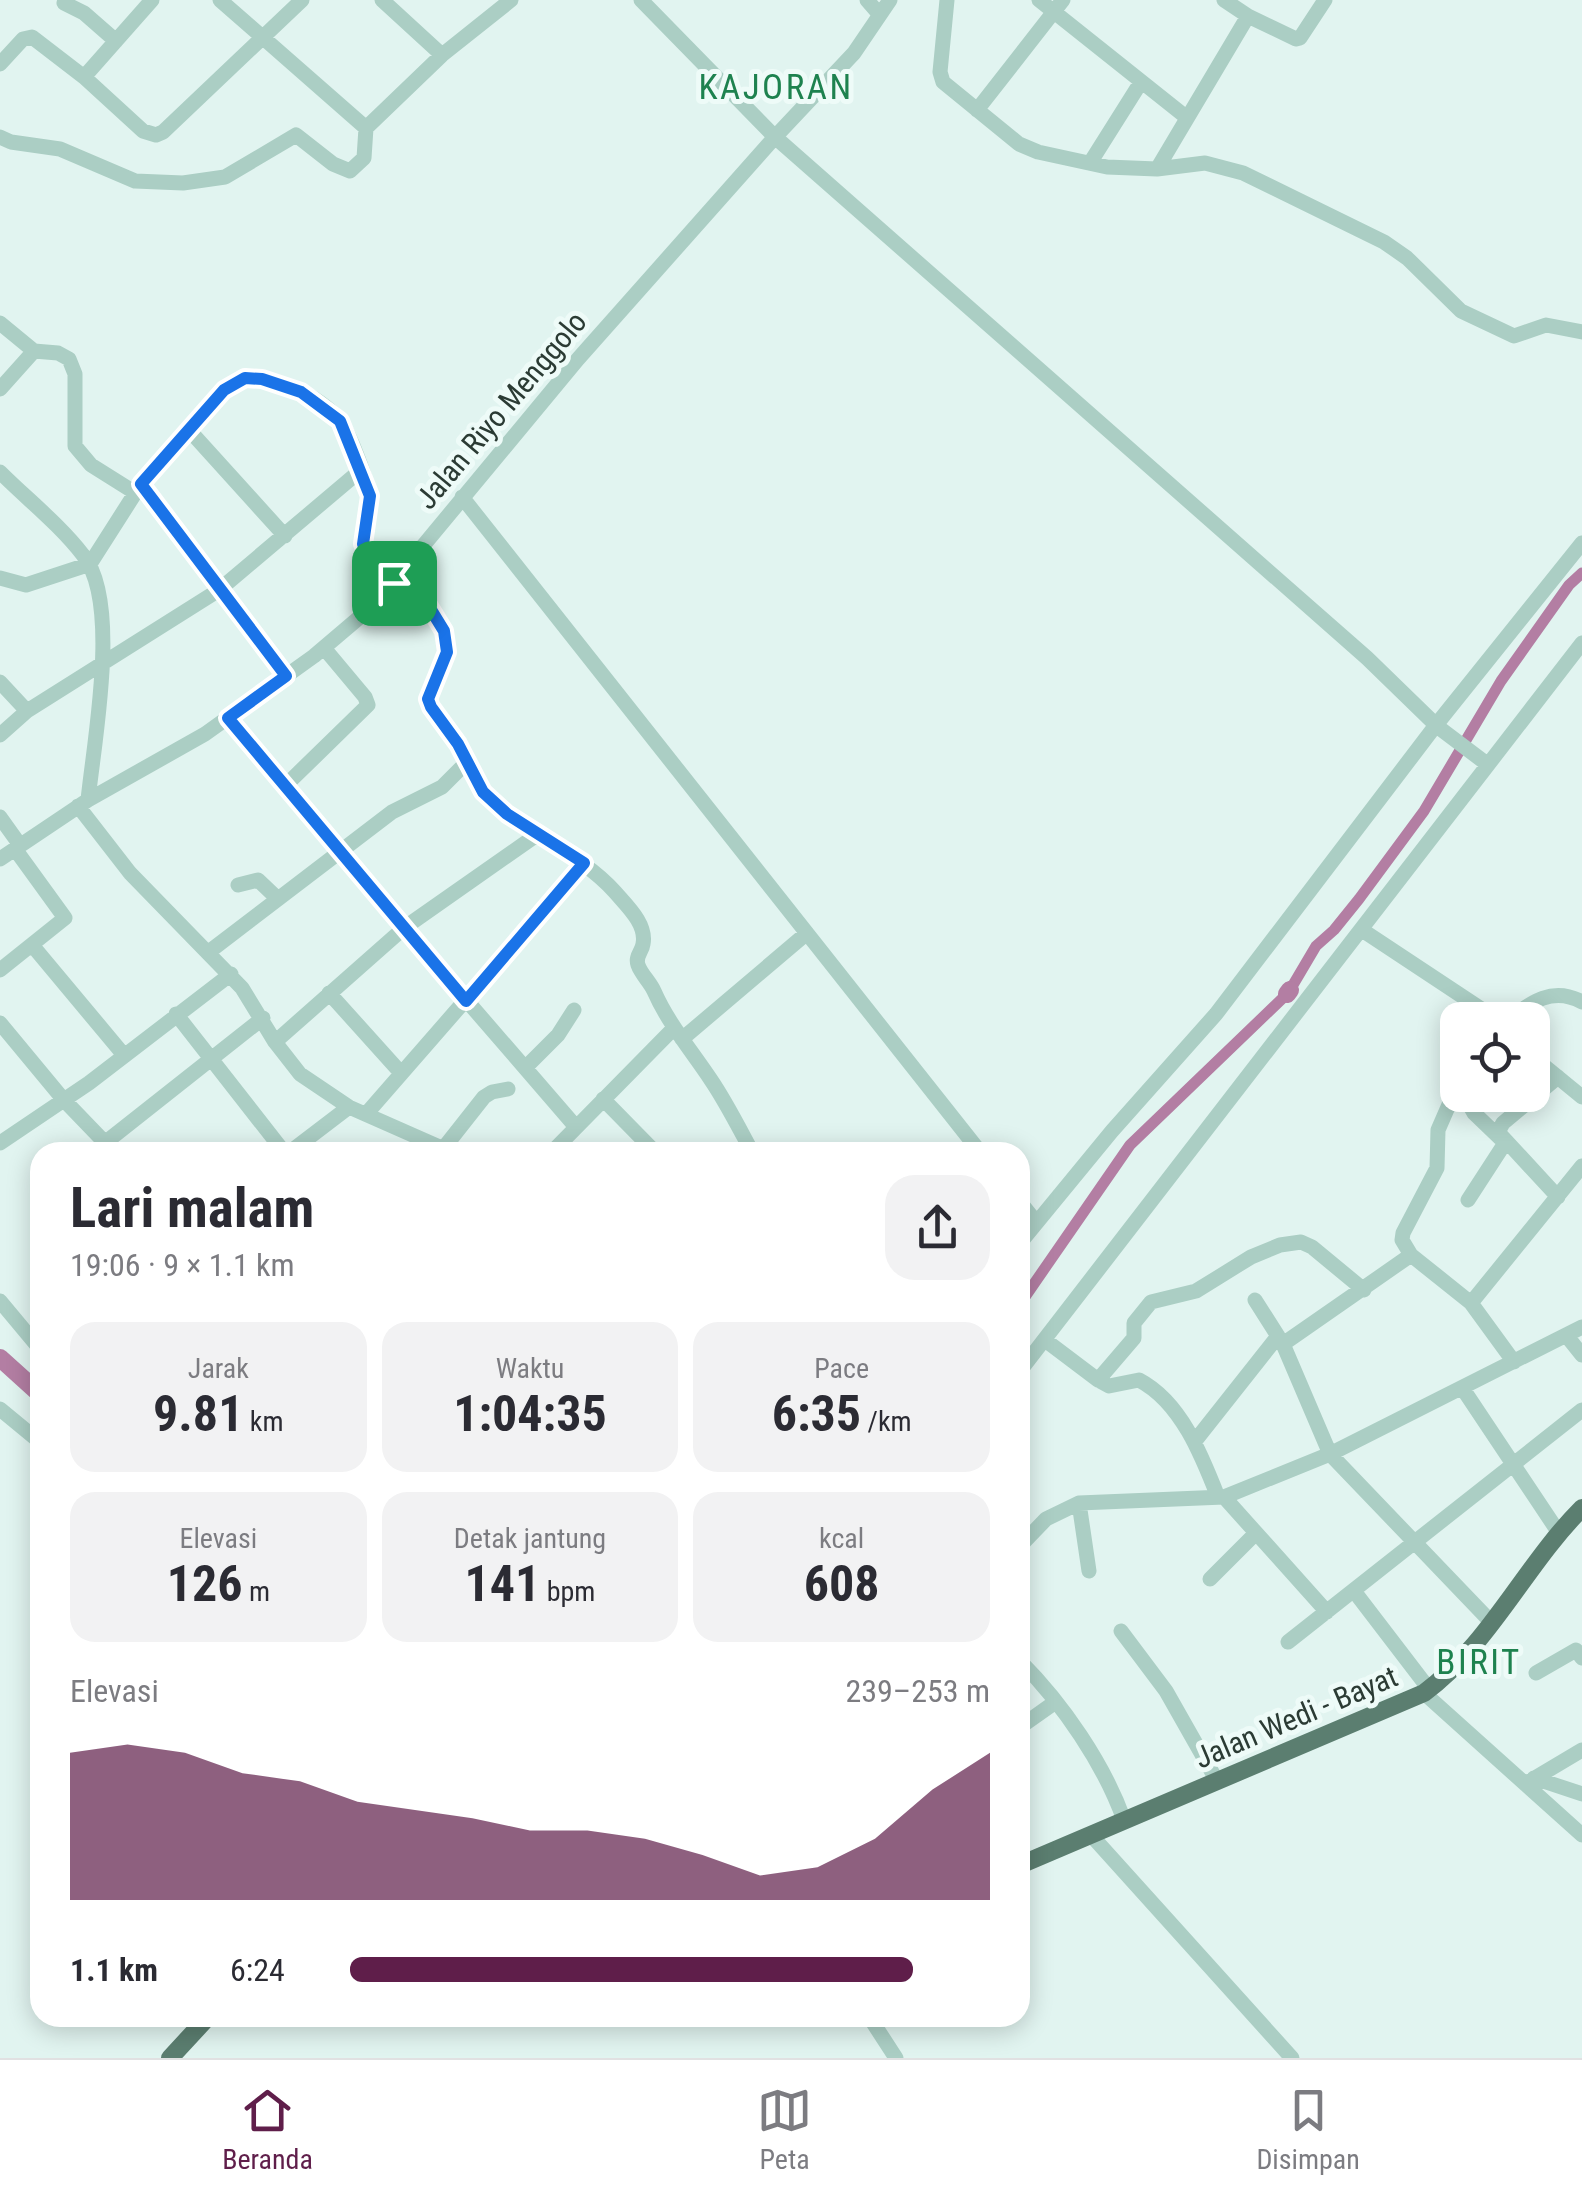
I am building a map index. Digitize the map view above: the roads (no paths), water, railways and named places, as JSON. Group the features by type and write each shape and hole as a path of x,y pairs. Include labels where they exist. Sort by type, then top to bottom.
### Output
{"main road":[{"name":"Jalan Wedi - Bayat","path":"1030,1860 1427,1691 1492,1623 1582,1508"},
{"path":"170,2058 199,2027"}],"street":[{"path":"84,77 152,0"},
{"path":"220,0 366,128"},
{"path":"0,64 30,36 84,77 143,130 156,134 163,132 302,0"},
{"path":"382,0 442,55"},
{"path":"0,137 60,150 135,181 183,183 225,177 296,135 332,164 350,170 364,158 366,128 442,55 511,0"},
{"path":"641,0 775,137 1353,646 1437,726 1485,763"},
{"path":"867,0 880,15"},
{"name":"Jalan Riyo Menggolo","path":"0,860 83,803 177,752 228,718 324,648 394,583 578,359 854,53 890,0"},
{"path":"947,0 940,76 946,85 1027,148 1090,163 1157,169 1212,164 1268,184 1384,242 1407,258 1461,311 1510,335 1520,336 1546,325 1582,332"},
{"path":"1039,0 1058,6 1141,82 1186,117"},
{"path":"1224,0 1296,40 1324,0"},
{"path":"64,4 84,13 116,42"},
{"path":"977,110 1058,6"},
{"path":"1157,169 1248,16"},
{"path":"1090,163 1141,82"},
{"path":"0,323 34,351 58,353 69,359 76,374 75,446 91,465 138,488 286,676"},
{"path":"0,389 34,351"},
{"path":"0,578 26,585 88,566 138,488 224,390 245,378 262,379 301,392 332,412 344,426 371,506 363,544 394,583 425,600 444,631 447,652 428,699 487,798 584,863 614,891 641,926 644,943 637,962 662,1011 713,1083 746,1142"},
{"path":"190,432 285,536"},
{"path":"0,734 27,711 219,590 361,470"},
{"path":"0,472 86,557 102,605 103,663 83,803 130,873 231,974 263,1018 274,1042 300,1074 349,1107 428,1142"},
{"path":"462,497 972,1142"},
{"path":"1030,1230 1216,1014 1582,544"},
{"path":"1030,1359 1362,930 1485,763 1582,642"},
{"path":"285,786 368,705 324,648"},
{"path":"0,682 27,711"},
{"path":"228,718 576,1127"},
{"path":"210,951 340,850 402,806 442,786 467,762"},
{"path":"0,818 66,918 0,970"},
{"path":"274,1042 404,928 538,834"},
{"path":"367,1113 584,863"},
{"path":"238,885 258,880 278,899"},
{"path":"1362,930 1471,1002"},
{"path":"562,1142 603,1099 678,1034 808,933"},
{"path":"32,945 123,1054"},
{"path":"0,1143 231,974"},
{"path":"329,992 402,1073"},
{"path":"1535,1002 1561,995 1582,1002"},
{"path":"525,1068 558,1035 574,1010"},
{"path":"176,1014 279,1142"},
{"path":"116,1142 263,1018"},
{"path":"0,1023 62,1099 105,1142"},
{"path":"1550,1071 1582,1097"},
{"path":"1468,1200 1502,1140 1500,1126 1558,1077"},
{"path":"453,1142 484,1096 508,1089"},
{"path":"603,1099 645,1142"},
{"path":"301,1142 349,1107"},
{"path":"1446,1112 1438,1130 1437,1168 1402,1233 1402,1240 1411,1256 1471,1303 1514,1362"},
{"path":"1473,1112 1558,1197"},
{"path":"1471,1303 1582,1166"},
{"path":"1030,1214 1036,1222"},
{"path":"1098,1380 1134,1338 1134,1323 1151,1302 1196,1291 1251,1257 1280,1245 1301,1242 1312,1246 1364,1290"},
{"path":"1195,1441 1280,1340 1364,1290 1411,1256"},
{"path":"1255,1300 1280,1340 1330,1454 1492,1623"},
{"path":"0,1301 30,1337"},
{"path":"1030,1536 1046,1519 1079,1503 1221,1497 1330,1454 1582,1327"},
{"path":"1566,1335 1582,1355"},
{"path":"1045,1340 1109,1386 1129,1380 1142,1382 1195,1441 1221,1497 1327,1612"},
{"path":"1463,1389 1559,1533"},
{"path":"0,1409 30,1434"},
{"path":"1288,1642 1582,1410"},
{"path":"1079,1503 1089,1571"},
{"path":"1210,1579 1255,1534"},
{"path":"1354,1591 1427,1691 1530,1781 1582,1834"},
{"path":"1121,1630 1166,1691 1217,1781"},
{"path":"1536,1674 1580,1651"},
{"path":"1030,1673 1104,1770 1124,1820"},
{"path":"1030,1721 1054,1703"},
{"path":"1530,1781 1582,1750"},
{"path":"1530,1781 1582,1794"},
{"path":"1090,1835 1292,2058"},
{"path":"876,2027 896,2058"}],"waterway":[{"path":"1290,990 1316,946 1359,899 1424,811 1501,681 1569,585 1582,573"},
{"path":"1287,994 1290,990"},
{"path":"1030,1290 1130,1145 1287,994"},
{"path":"0,1358 30,1385"}],"district":[{"name":"KAJORAN","path":"776,87"},
{"name":"BIRIT","path":"1479,1662"}]}
